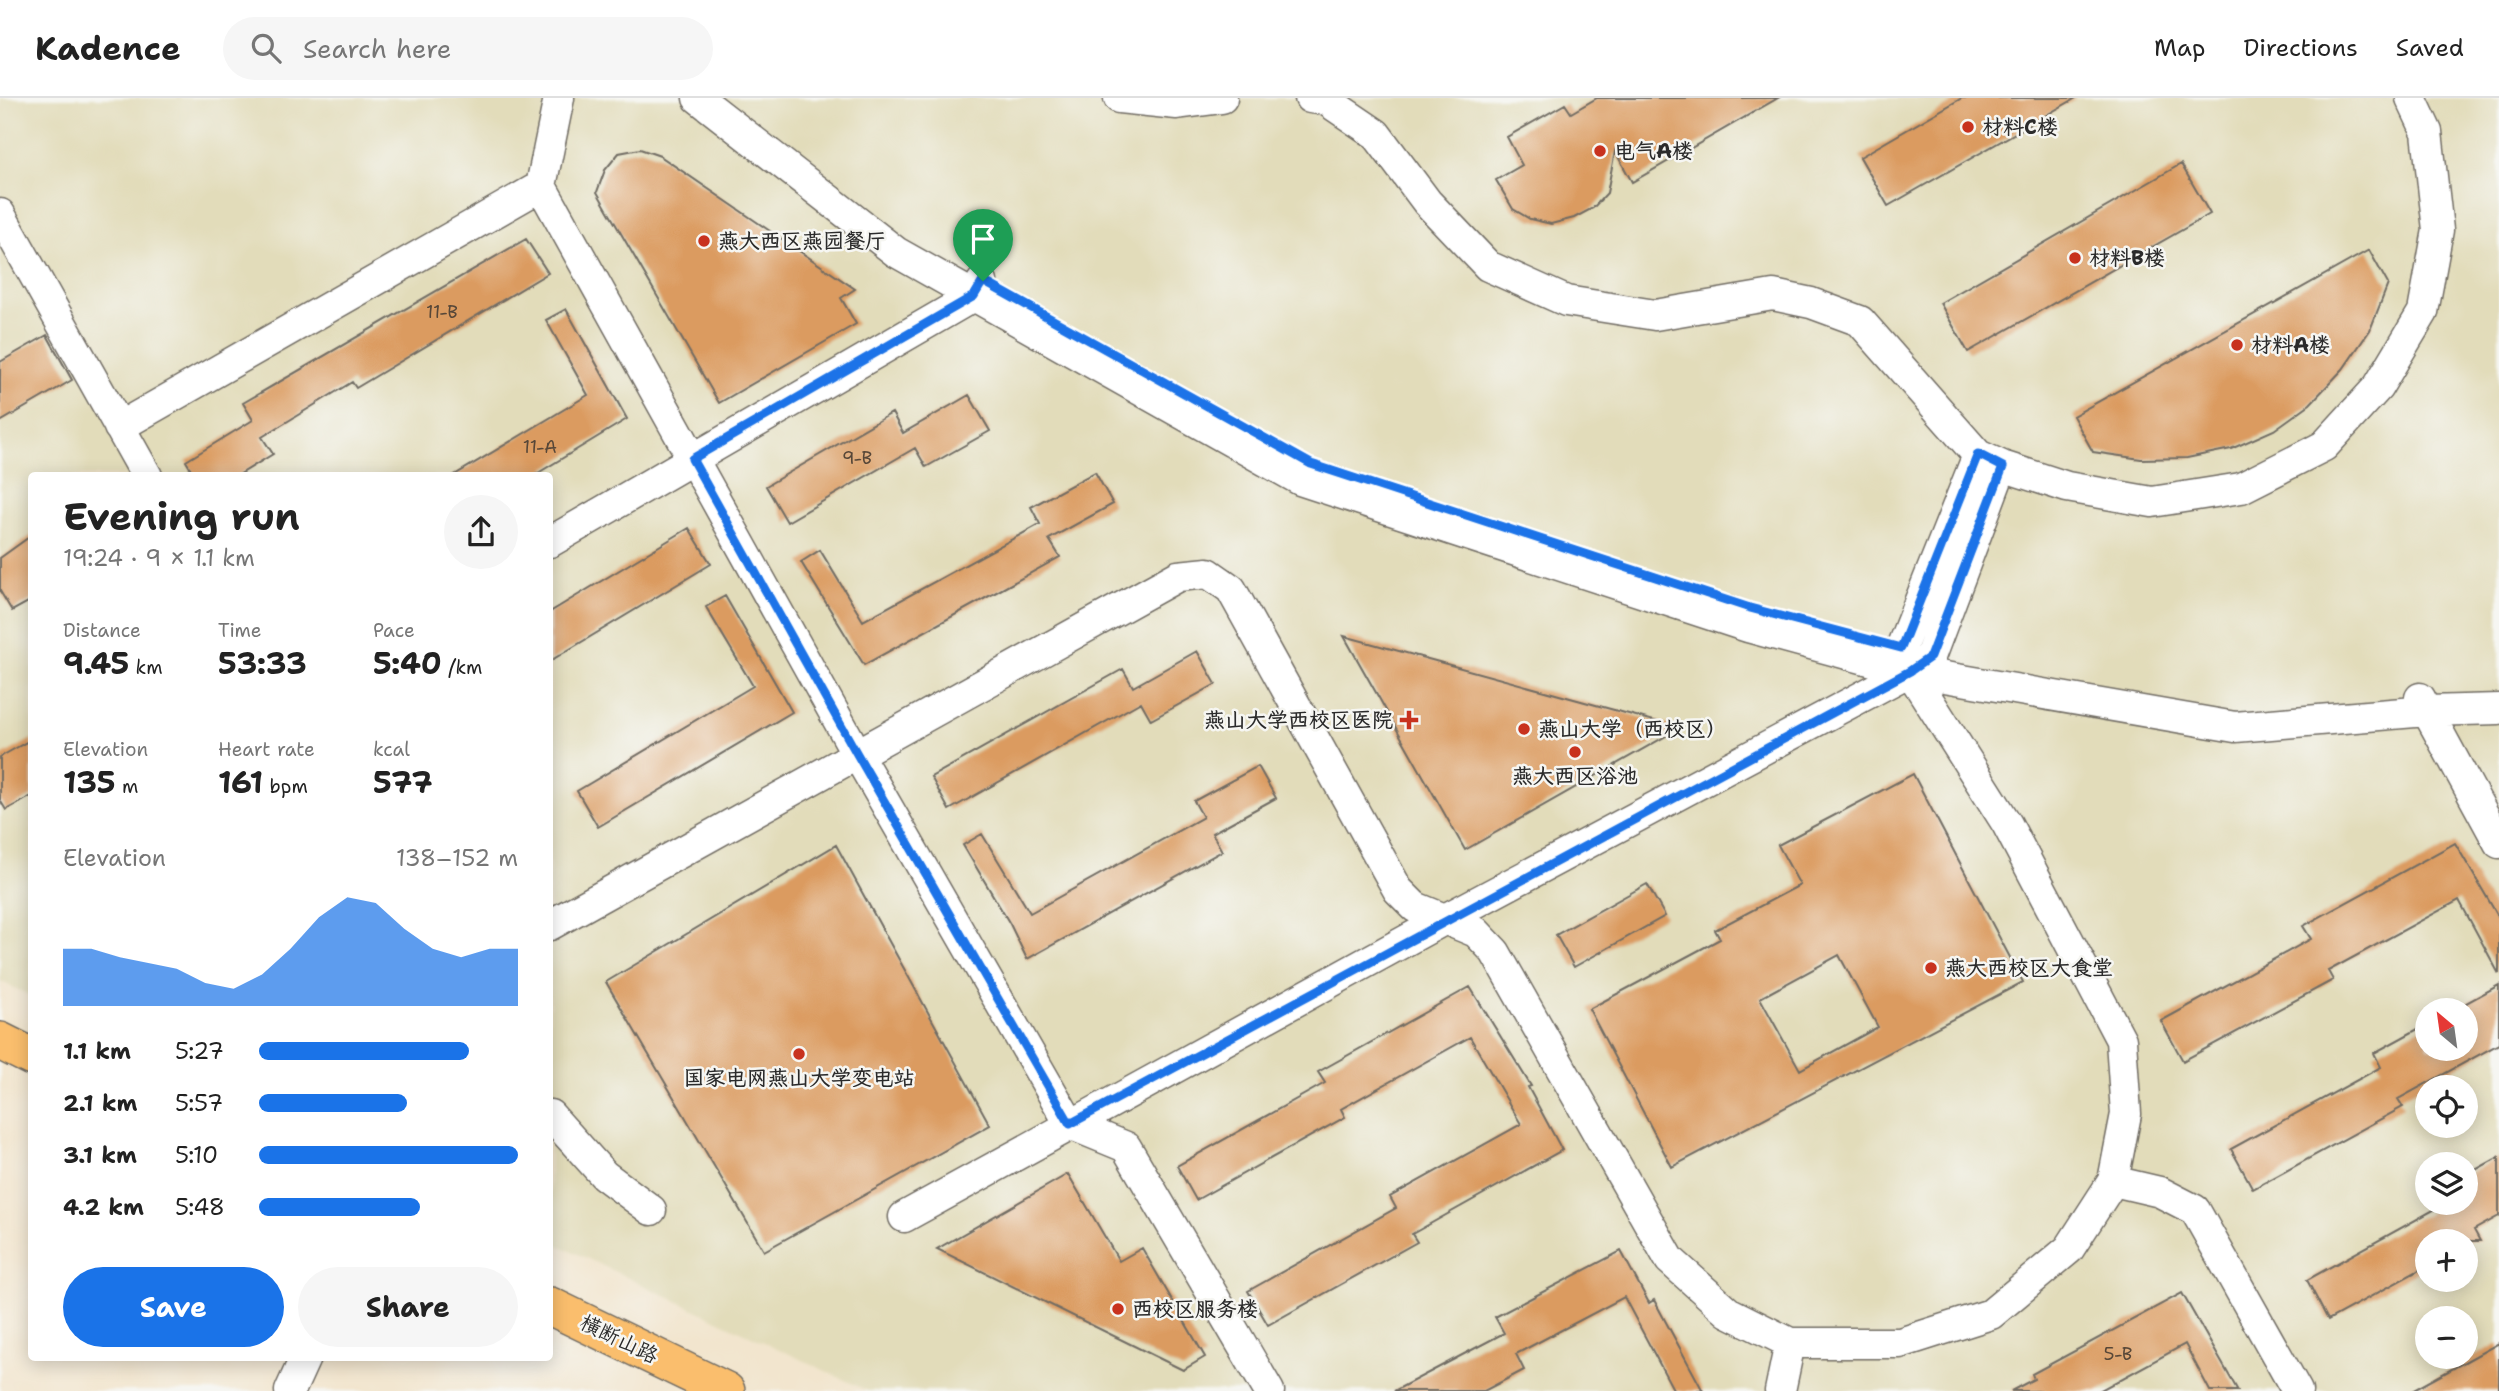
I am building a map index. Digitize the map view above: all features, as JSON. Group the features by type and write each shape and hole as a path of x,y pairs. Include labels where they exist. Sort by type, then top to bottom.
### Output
{"main road":[{"path":"0,1041 28,1055"},
{"name":"横断山路","path":"553,1307 726,1391"}],"street":[{"path":"559,98 541,186 857,754 1070,1124 1126,1147 1269,1391"},
{"path":"698,98 896,252 979,288 1311,464 1914,659 2237,709 2423,704 2499,709"},
{"path":"730,98 911,239 979,288"},
{"path":"1119,98 1177,104 1222,98"},
{"path":"1310,98 1326,100 1376,134 1427,202 1488,266 1566,301 1655,315 1773,295 1811,303 1860,321 1990,461 2067,487 2152,502 2241,488 2324,446 2378,387 2423,312 2438,230 2427,132 2411,98"},
{"path":"119,427 541,186"},
{"path":"0,214 145,472"},
{"path":"553,540 979,288"},
{"path":"904,1217 1914,659 1990,461"},
{"path":"553,923 1178,576 1208,573 1231,589 1398,890 1415,906 1476,932 1495,952 1670,1260 1728,1312 1790,1343 1900,1343 1991,1314 2069,1249 2113,1181 2126,1114 2121,1040 2007,824 1914,659"},
{"path":"2423,704 2499,693"},
{"path":"2423,704 2499,843"},
{"path":"553,1118 604,1175 651,1210"},
{"path":"2113,1181 2160,1192 2195,1210 2297,1391"},
{"path":"1780,1391 1790,1343"},
{"path":"290,1391 303,1361"}],"shaded area":[{"name":"燕山大学（西校区）","path":"0,98 2499,98 2499,1391 868,1391 553,1242 553,472 28,472 28,995 0,981"}],"building":[{"name":"电气A楼","path":"1597,98 1778,98 1632,182 1615,151 1607,193 1593,208 1574,218 1551,224 1530,219 1513,209 1496,180 1522,165 1507,137 1565,104 1571,113"},
{"name":"材料C楼","path":"1962,98 2076,98 1888,206 1860,157"},
{"name":"燕大西区燕园餐厅","path":"640,149 660,156 855,289 841,298 856,324 719,403 597,192 605,170 619,153"},
{"name":"材料B楼","path":"2181,164 2210,214 1968,352 1940,303"},
{"path":"526,239 548,273 356,388 352,382 262,437 273,454 244,472 193,472 186,461 253,420 243,403"},
{"name":"材料A楼","path":"2369,250 2388,284 2370,330 2343,369 2310,404 2274,430 2231,449 2187,458 2141,459 2093,452 2073,416"},
{"path":"566,309 627,419 540,472 460,472 588,395 546,320"},
{"path":"47,335 72,380 0,422 0,362"},
{"path":"969,395 990,431 926,467 915,448 787,522 766,486 892,413 903,433"},
{"path":"1095,472 1113,504 1049,539 1060,557 864,665 801,562 820,550 863,621 1040,524 1031,507"},
{"path":"689,528 711,564 553,659 553,610"},
{"path":"28,538 28,602 12,611 0,591 0,558"},
{"path":"725,596 792,712 598,827 577,791 753,686 706,607"},
{"name":"燕大西区浴池","path":"1344,636 1680,728 1465,850"},
{"path":"1197,651 1216,684 1151,720 1141,702 949,810 931,777 1123,669 1133,687"},
{"path":"28,741 28,798 6,810 0,800 0,757"},
{"path":"1258,766 1276,798 1212,833 1222,851 1027,959 1010,924 963,845 982,834 1030,913 1203,817 1194,801"},
{"name":"燕大西校区大食堂","path":"1913,774 2023,982 1672,1167 1589,1009 1720,939 1715,930 1800,885 1778,845","holes":["1839,955 1878,1027 1800,1070 1760,998"]},
{"path":"2455,843 2499,918 2499,974 2459,900 2328,971 2333,980 2183,1061 2161,1021 2311,939 2303,926"},
{"name":"国家电网燕山大学变电站","path":"836,845 990,1125 764,1251 606,982"},
{"path":"1647,884 1665,916 1574,967 1556,935"},
{"path":"2499,985 2499,1044 2478,1055 2478,998 2475,998"},
{"path":"1470,987 1531,1086 1528,1087 1562,1150 1412,1234 1417,1242 1268,1325 1248,1291 1396,1208 1390,1197 1521,1124 1470,1037 1341,1109 1345,1117 1196,1200 1177,1166 1325,1083 1318,1072"},
{"path":"2415,1031 2415,1061 2468,1061 2442,1075 2415,1075 2415,1090 2398,1099 2403,1107 2253,1189 2231,1149 2381,1067 2374,1053"},
{"path":"2499,1157 2499,1216 2476,1229 2415,1229 2415,1273 2328,1320 2307,1280 2424,1215 2478,1215 2478,1168"},
{"name":"西校区服务楼","path":"1068,1174 1119,1261 1142,1248 1205,1357 1183,1370 937,1249"},
{"path":"1621,1251 1649,1303 1654,1300 1703,1391 1674,1391 1624,1297 1516,1354 1524,1370 1484,1391 1394,1391 1504,1333 1495,1317"},
{"path":"2182,1293 2238,1391 2210,1391 2185,1344 2099,1391 2011,1391 2034,1379 2032,1374"},
{"path":"2499,1343 2499,1391 2412,1391 2452,1369 2478,1369 2478,1355"}],"place":[{"name":"材料C楼","path":"1968,127"},
{"name":"电气A楼","path":"1600,151"},
{"name":"燕大西区燕园餐厅","path":"704,241"},
{"name":"材料B楼","path":"2075,258"},
{"name":"材料A楼","path":"2237,345"},
{"name":"燕山大学西校区医院","path":"1409,720"},
{"name":"燕山大学（西校区）","path":"1524,729"},
{"name":"燕大西区浴池","path":"1575,752"},
{"name":"燕大西校区大食堂","path":"1931,968"},
{"name":"国家电网燕山大学变电站","path":"799,1054"},
{"name":"西校区服务楼","path":"1118,1309"}],"route":[{"path":"983,281 1311,464 1750,608 1901,648 1978,454 2003,467 1930,657 1910,671 1447,918 1070,1124 857,754 692,459 974,296 983,281"}]}
